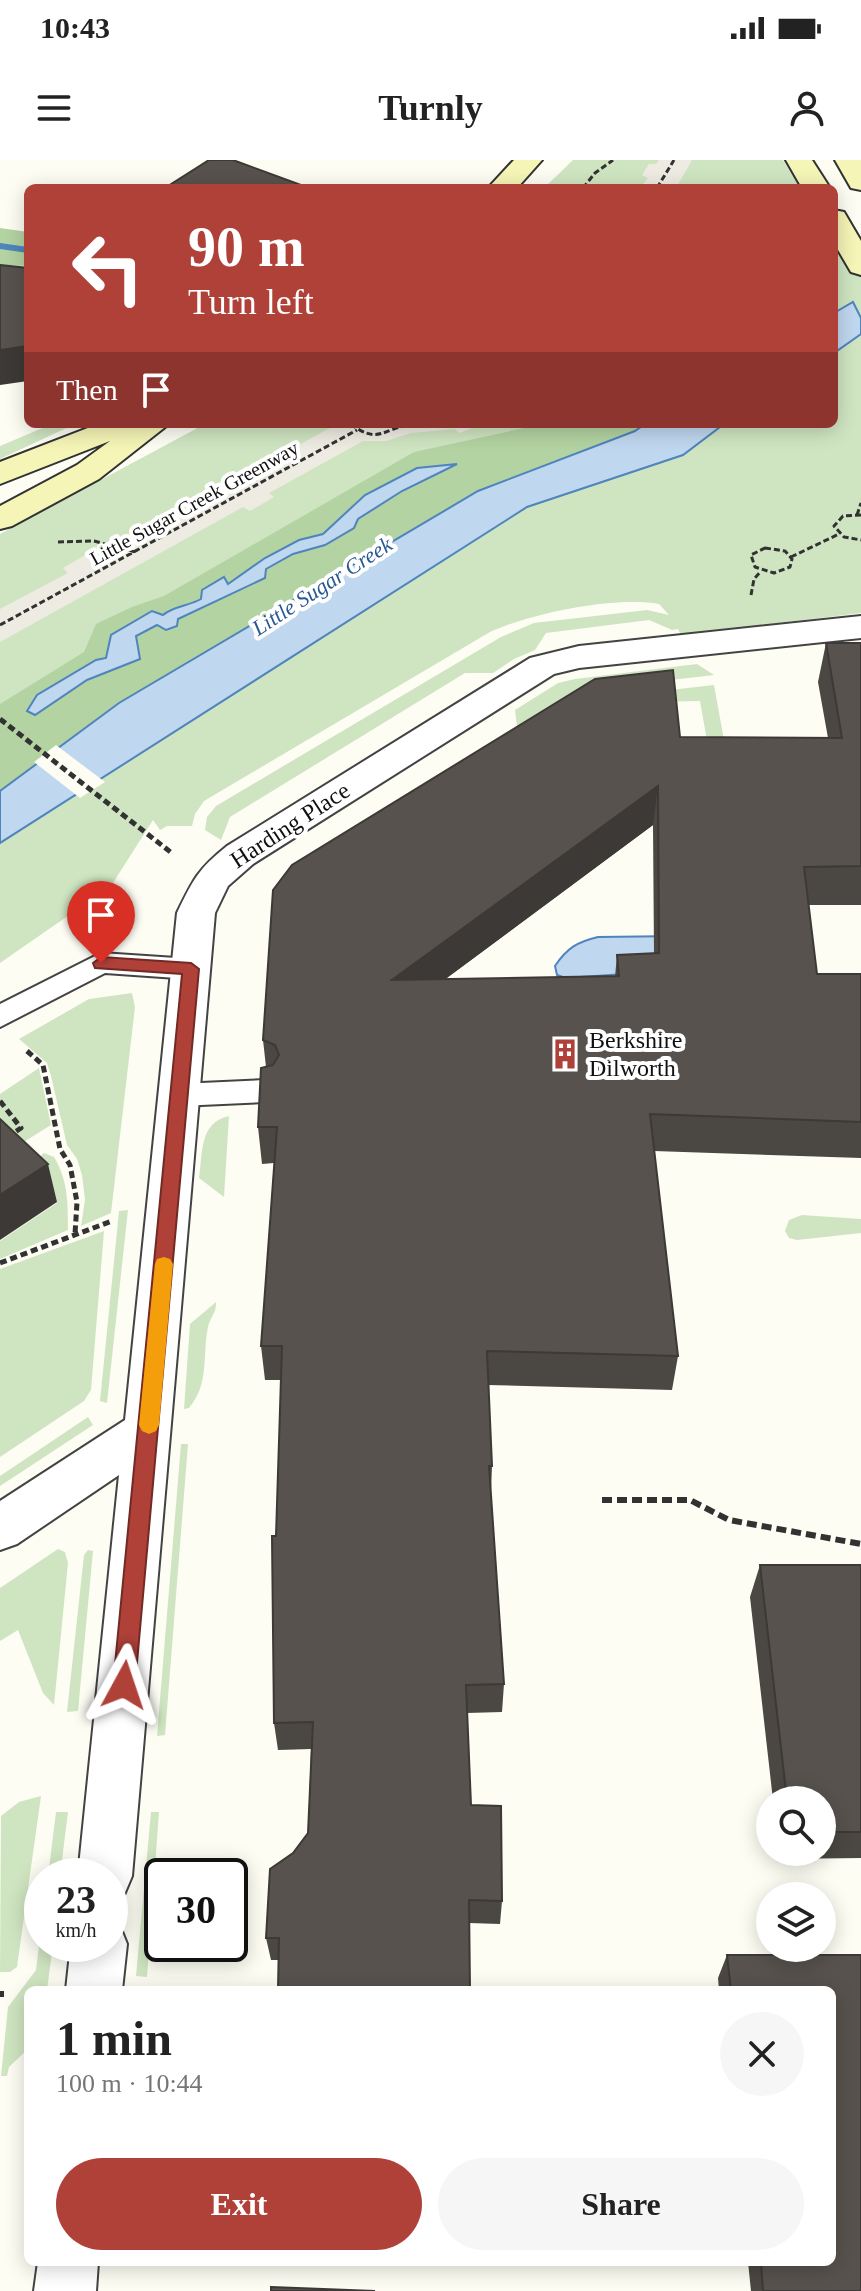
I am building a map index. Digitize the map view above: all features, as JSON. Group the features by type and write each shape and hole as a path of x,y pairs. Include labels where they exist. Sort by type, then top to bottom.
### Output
{"main road":[{"path":"506,184 529,160"},
{"path":"799,160 814,184"},
{"path":"848,160 861,182"},
{"path":"838,225 858,260"},
{"path":"0,474 69,444 116,428"},
{"path":"0,519 88,472 148,428"}],"street":[{"name":"Harding Place","path":"107,1858 196,913 213,878 224,867 542,666 579,657 861,627"},
{"path":"0,1528 148,1430"},
{"path":"94,1986 97,1962"},
{"path":"65,2291 68,2266"}],"lane":[{"path":"0,1017 101,963 191,969"},
{"path":"179,1095 266,1091"}],"path":[{"path":"586,184 613,160"},
{"path":"659,184 674,160"},
{"name":"Little Sugar Creek Greenway","path":"0,625 357,430 383,435 398,428"},
{"path":"839,534 834,526 838,519 859,515 861,503"},
{"path":"791,557 839,534 861,540"},
{"path":"53,542 94,541 135,552"},
{"path":"759,549 779,549 791,557 793,563 787,570 774,573 761,571 750,560 759,549"},
{"path":"751,599 754,579 761,571"},
{"path":"0,719 178,858"},
{"path":"21,1046 43,1065 60,1149 70,1165 77,1202 75,1234"},
{"path":"0,1101 21,1128 0,1142"},
{"path":"0,1263 114,1220"},
{"path":"602,1500 690,1500 729,1520 861,1544"}],"green space":[{"path":"573,160 783,160 798,184 548,184"},
{"path":"0,228 24,231 24,266 0,265"},
{"path":"861,251 861,613 681,635 678,629 672,630 649,620 546,633 535,650 493,673 465,673 230,817 221,840 205,830 207,817 216,806 501,637 534,623 647,610 669,615 659,604 620,602 573,608 507,625 490,632 204,801 195,814 192,826 167,826 160,830 153,820 111,886 0,963 0,534 198,428 838,428 838,253 844,263"},
{"path":"43,428 66,428 0,459 0,446"},
{"path":"525,428 639,428 478,491 119,703 0,791 0,704 84,652 96,624 164,596 414,452"},
{"path":"697,664 714,675 576,691 517,727 515,710 558,683"},
{"path":"714,685 726,751 709,752 700,701 649,702 652,692"},
{"path":"132,993 135,1007 111,1213 81,1226 85,1200 82,1175 77,1159 67,1145 47,1063 19,1039 89,999"},
{"path":"39,1068 51,1125 6,1153 0,1148 0,1094"},
{"path":"229,1116 224,1197 199,1178 207,1132 212,1125"},
{"path":"44,1153 54,1157 65,1183 68,1230 0,1259 0,1241 57,1203 24,1169"},
{"path":"128,1210 107,1403 100,1401 119,1211"},
{"path":"802,1215 861,1219 861,1233 797,1240 789,1238 785,1231 789,1220"},
{"path":"104,1231 91,1390 84,1401 0,1457 0,1269"},
{"path":"216,1302 206,1338 203,1379 196,1399 189,1408 184,1409 190,1324"},
{"path":"88,1417 93,1425 0,1486 0,1476"},
{"path":"181,1444 188,1444 165,1735 157,1736"},
{"path":"58,1549 65,1552 68,1563 54,1705 43,1693 18,1630 0,1641 0,1588"},
{"path":"88,1550 93,1551 78,1711 67,1712 84,1555"},
{"path":"41,1796 32,1858 24,1858 24,1917 17,1967 10,1972 0,1972 1,1816 19,1802"},
{"path":"56,1812 68,1812 62,1858 50,1858"},
{"path":"151,1812 159,1812 156,1858 147,1858"},
{"path":"144,1889 144,1962 148,1962 147,1977 136,1976"},
{"path":"37,1962 51,1962 48,1986 24,1986 24,2053 9,2067 7,2076 1,2076 8,2007 36,1970"}],"shaded area":[{"path":"659,160 692,160 678,184 643,184 648,178 642,175 649,164 656,164"},
{"path":"330,428 473,428 459,433 455,429 411,433 386,441 363,441 269,493 274,497 250,511 243,507 0,642 0,609 68,573 63,568 87,554 94,558"}],"water":[{"path":"853,302 861,318 861,334 838,350 838,311"},
{"name":"Little Sugar Creek","path":"639,428 719,428 683,455 527,507 0,843 0,791 119,703 478,491"},
{"path":"457,464 402,491 358,519 354,528 325,545 293,554 266,569 265,578 178,619 177,626 166,630 157,625 136,636 140,659 87,680 35,715 27,711 37,695 96,660 106,658 111,635 152,611 163,615 201,599 202,590 224,577 228,584 265,558 299,540 323,534 365,495 417,468"},
{"path":"763,935 640,973 566,978 557,975 555,966 573,947 598,937"}],"pier":[{"path":"56,745 105,782 80,798 34,762"}],"building":[{"path":"209,160 233,160 298,184 171,184"},
{"path":"0,265 24,268 24,347 0,350"},
{"path":"826,643 861,643 861,866 804,867 817,974 861,974 861,1122 650,1114 678,1356 487,1351 492,1466 489,1466 504,1684 466,1685 471,1805 501,1806 502,1901 469,1900 470,1986 278,1986 279,1938 266,1938 270,1869 293,1853 308,1833 313,1722 274,1723 272,1536 276,1536 282,1346 261,1346 277,1127 258,1127 261,1068 273,1065 279,1055 275,1045 263,1040 273,890 292,865 595,679 673,670 680,737 842,738","holes":["658,786 659,953 617,955 619,976 392,980"]},
{"path":"0,1119 48,1164 0,1195"},
{"path":"760,1565 861,1565 861,1832 836,1832 836,1786 785,1786"},
{"path":"727,1955 756,1955 756,1962 836,1962 836,1955 861,1955 861,2291 763,2291 761,2266 836,2266 836,1986 731,1986"},
{"path":"271,2287 375,2291 271,2291"}],"waterway":[{"path":"0,246 24,249"}],"slow traffic":[{"path":"149,1425 164,1264"}],"place":[{"name":"Berkshire Dilworth","path":"565,1054"}],"route":[{"path":"101,963 191,969 124,1685"}]}
